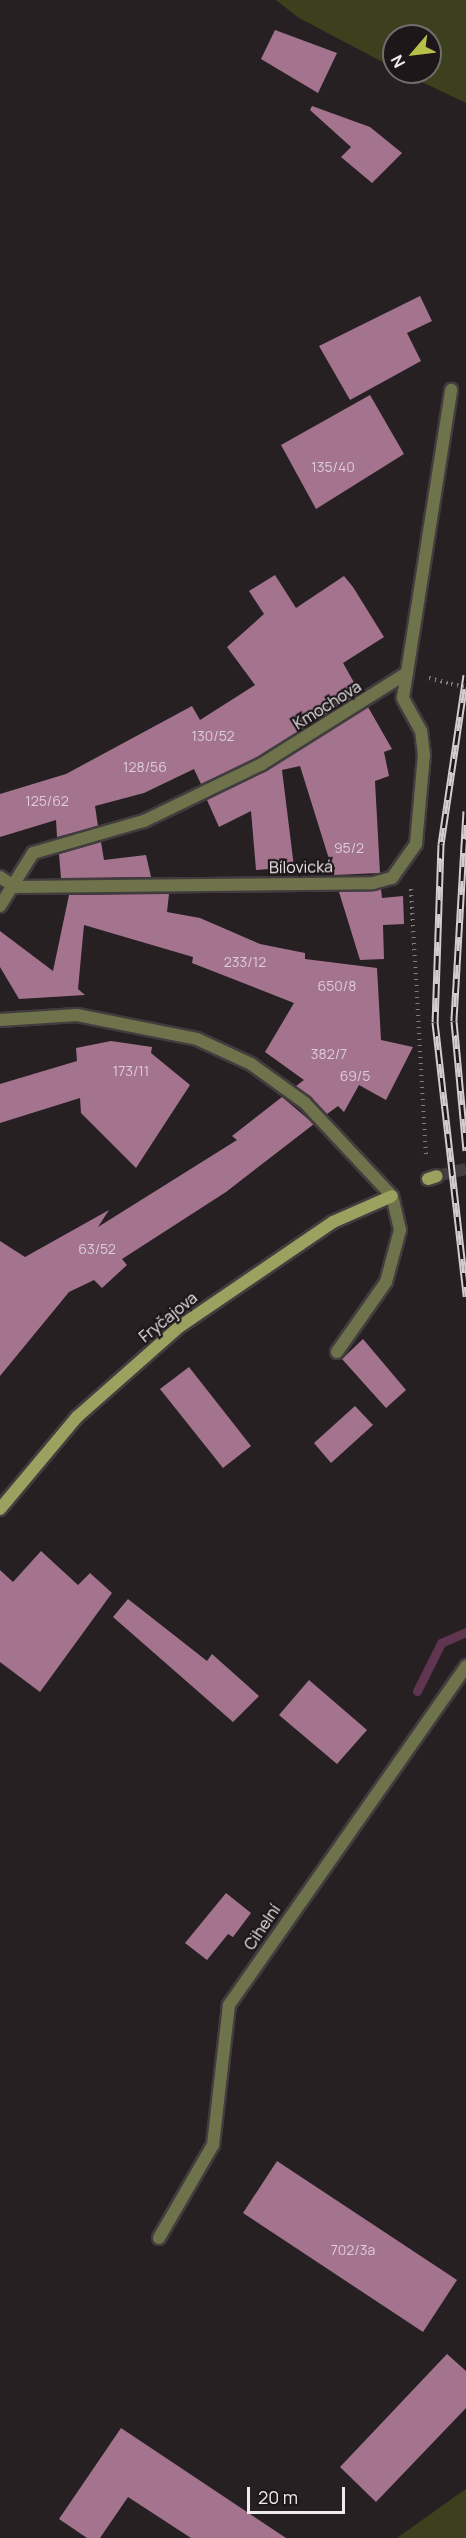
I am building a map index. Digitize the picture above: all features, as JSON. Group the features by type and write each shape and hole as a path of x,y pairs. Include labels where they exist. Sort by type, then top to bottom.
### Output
{"main road":[{"name":"Fryčajova","path":"0,1509 77,1417 179,1327 333,1222 392,1196"}],"street":[{"path":"407,673 451,390"},
{"name":"Bílovická","path":"15,887 374,883 392,878 417,844 424,755 421,731 403,698 407,673"},
{"name":"Kmochova","path":"15,887 33,853 144,821 241,775 407,673"},
{"path":"0,878 15,887 0,906"},
{"path":"0,1020 77,1015 196,1039 251,1064 305,1103 392,1196 400,1230 386,1282 337,1352"},
{"name":"Cihelní","path":"159,2238 213,2145 229,2006 466,1666"}],"path":[{"path":"423,677 466,687"},
{"path":"405,862 412,890 433,1178"}],"green space":[{"path":"276,0 466,0 466,103 426,84 442,84 442,24 382,24 382,62 299,18"},
{"path":"466,2489 466,2538 397,2538 460,2493"}],"building":[{"path":"275,30 337,53 318,93 261,59"},
{"path":"312,106 370,127 402,153 372,183 341,157 351,147 310,110"},
{"path":"420,296 432,321 407,333 421,361 350,400 319,346"},
{"path":"370,395 404,454 316,509 281,445"},
{"path":"275,575 296,608 344,576 353,587 384,637 343,663 360,693 258,757 201,784 194,769 144,793 95,806 98,826 57,837 56,820 0,837 0,794 66,774 192,706 200,720 255,685 227,647 264,614 249,591"},
{"path":"368,707 392,749 384,752 389,776 375,781 380,873 334,875 300,766 282,770 294,867 256,870 251,811 219,827 207,800 266,771"},
{"path":"101,842 104,860 146,855 151,877 61,878 59,854"},
{"path":"381,889 382,898 403,896 404,924 383,925 384,959 360,960 339,892"},
{"path":"169,894 167,912 200,918 260,944 305,953 305,959 377,968 381,1040 413,1047 386,1100 359,1085 344,1112 338,1106 327,1114 296,1086 304,1080 265,1052 294,1003 192,963 193,957 84,925 78,989 85,995 19,999 0,967 0,931 53,971 69,895"},
{"path":"111,1041 152,1047 151,1053 190,1085 136,1168 81,1113 80,1098 0,1123 0,1084 77,1061 76,1048"},
{"path":"282,1097 314,1124 226,1192 122,1259 127,1265 102,1288 94,1280 69,1292 0,1376 0,1241 25,1257 109,1210 98,1227 237,1140 232,1136"},
{"path":"363,1339 406,1390 386,1408 342,1359"},
{"path":"189,1367 251,1446 223,1468 160,1389"},
{"path":"355,1406 373,1425 331,1463 314,1443"},
{"path":"41,1551 78,1585 90,1573 112,1593 40,1692 0,1662 0,1570 13,1582"},
{"path":"128,1599 207,1661 212,1654 259,1696 233,1722 113,1617"},
{"path":"309,1680 367,1730 337,1764 279,1715"},
{"path":"226,1893 251,1913 233,1937 228,1934 207,1960 185,1943"},
{"path":"277,2161 457,2280 423,2332 243,2213"},
{"path":"447,2354 466,2371 466,2408 376,2502 340,2467"},
{"path":"121,2428 286,2538 191,2538 128,2497 100,2538 87,2538 59,2519"}],"waterway":[{"path":"417,1691 441,1643 466,1632"}],"tunnel":[{"path":"437,1176 466,1169"}],"railway":[{"path":"466,675 441,844 435,1022 466,1296"},
{"path":"466,811 454,1021 466,1150"}]}
